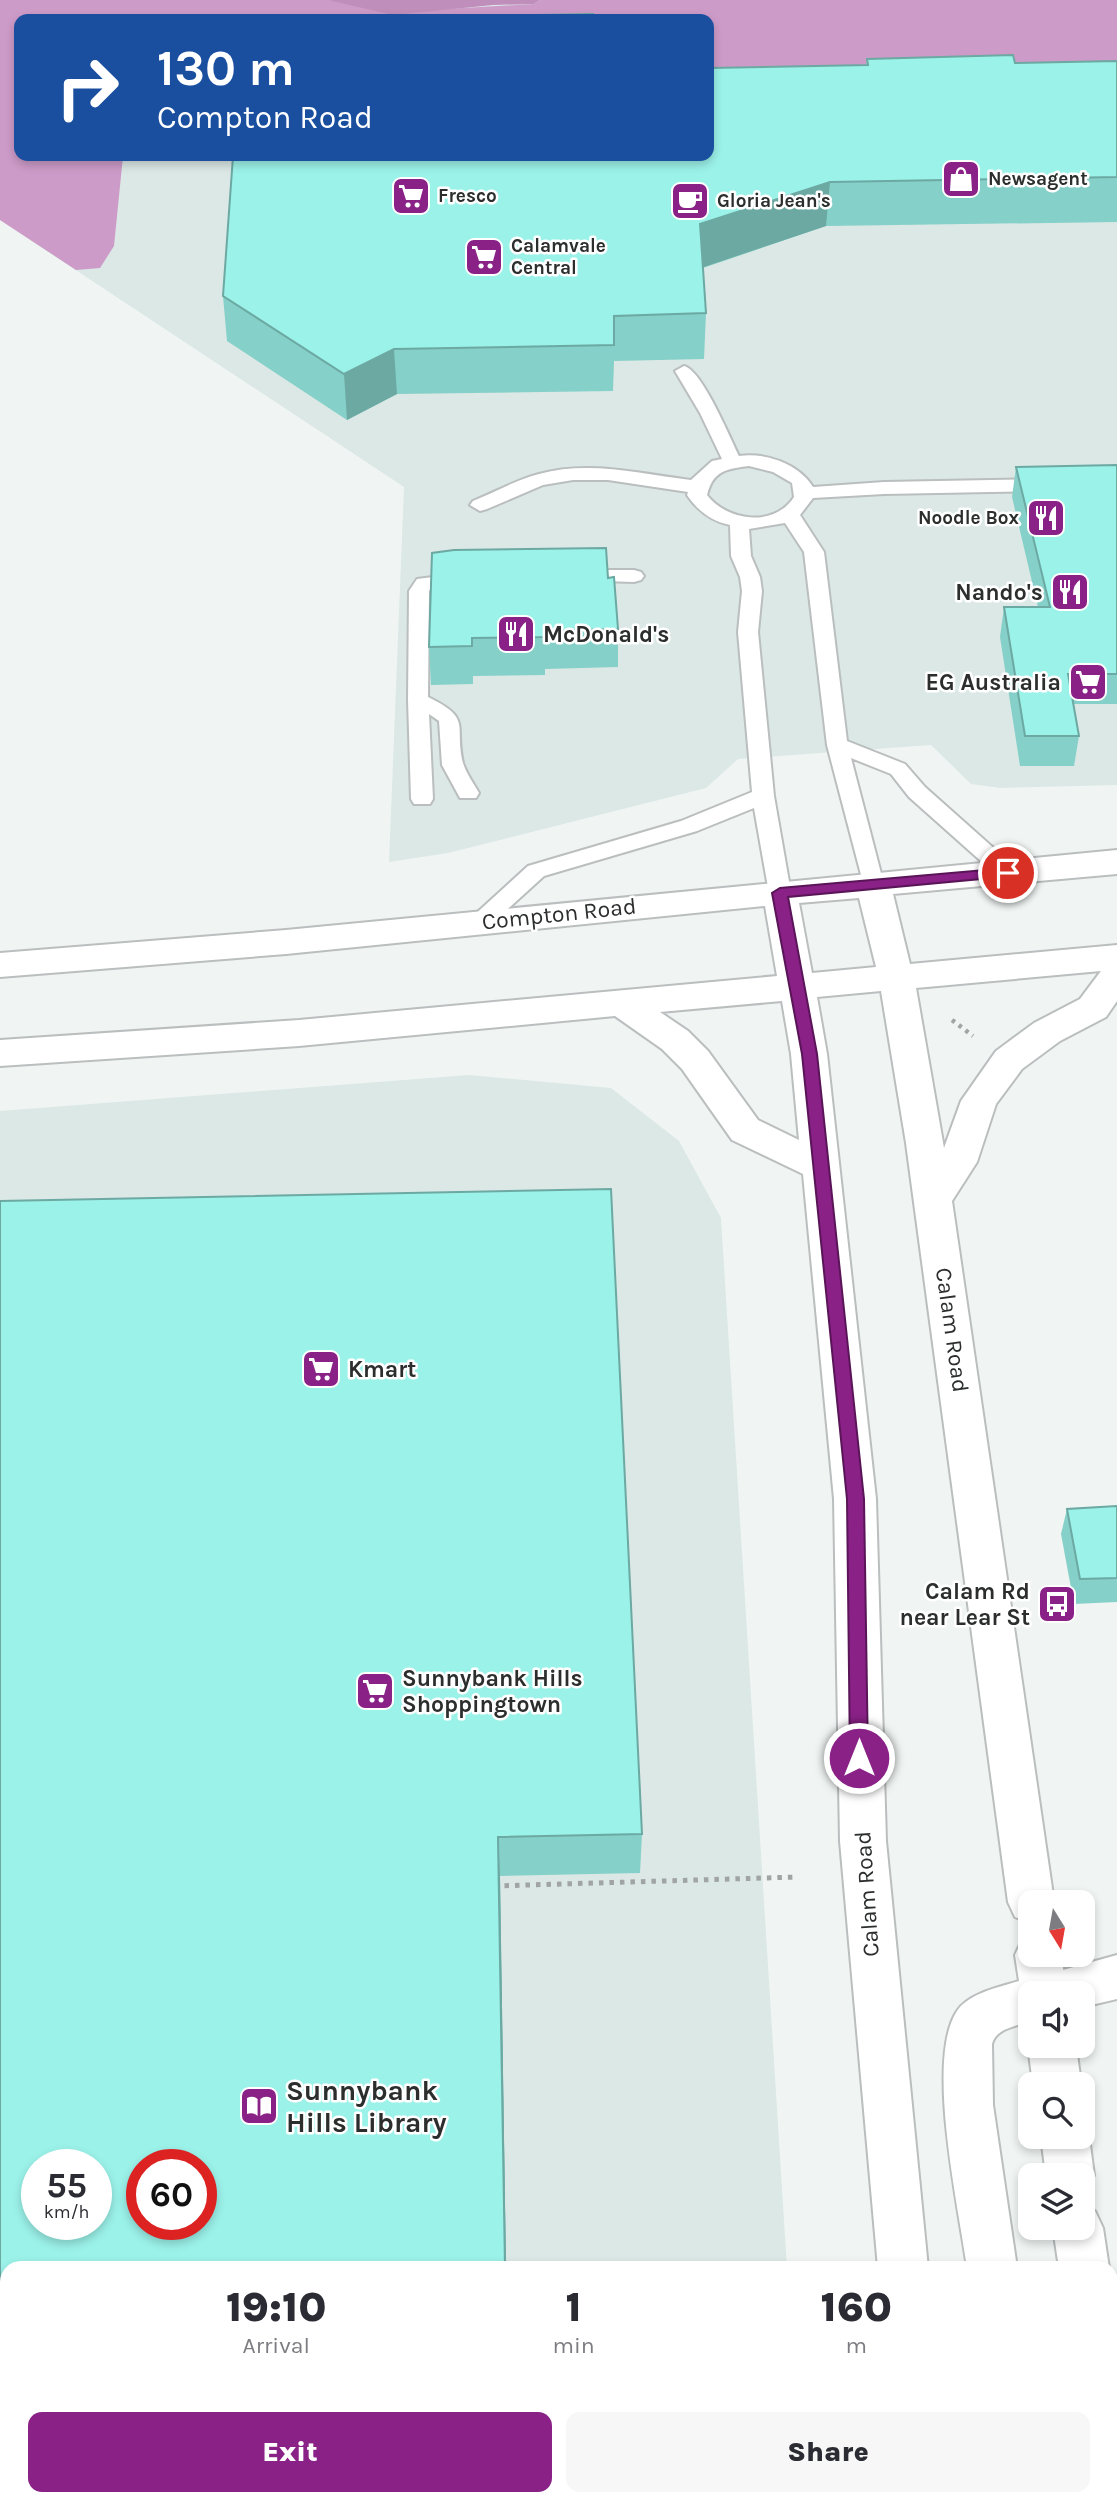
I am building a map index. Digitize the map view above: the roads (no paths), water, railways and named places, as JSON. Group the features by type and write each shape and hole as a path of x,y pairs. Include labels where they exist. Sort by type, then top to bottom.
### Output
{"main road":[{"name":"Compton Road","path":"0,965 479,923 1117,862"},
{"name":"Calam Road","path":"873,885 896,977 915,1074 1029,1890"},
{"name":"Calam Road","path":"780,893 809,1054 855,1499 863,1841 901,2261"},
{"path":"0,1053 299,1034 1117,957"},
{"path":"933,1199 958,1162 979,1101 995,1077 1009,1060 1047,1032 1093,1008 1117,975"},
{"path":"621,1003 675,1040 689,1054 745,1130 821,1167"},
{"path":"1095,1982 1117,1977"},
{"path":"991,2261 969,2092 967,2050 974,2026 984,2018 1018,2004"},
{"path":"1080,2240 1083,2261"}],"lane":[{"path":"684,371 709,413 732,461"},
{"path":"748,460 781,466 801,483 804,493 797,508 789,514 758,523 739,522 709,511 697,495 697,487 708,471 732,461 748,460"},
{"path":"481,505 534,482 565,475 595,474 697,487"},
{"path":"804,493 884,488 1065,484"},
{"path":"789,514 814,552 837,745 873,885"},
{"path":"739,522 741,556 750,577 752,591 750,659 763,796 780,893"},
{"path":"559,577 634,576"},
{"path":"422,799 418,700 418,613 421,586 440,580 481,578"},
{"path":"418,700 442,712 449,720 450,757 468,793"},
{"path":"837,745 898,769 917,792 1008,873"},
{"path":"479,923 536,871 690,826 763,796"}],"place":[{"name":"Newsagent","path":"961,179"},
{"name":"Fresco","path":"411,196"},
{"name":"Gloria Jean's","path":"690,201"},
{"name":"Calamvale Central","path":"484,257"},
{"name":"Noodle Box","path":"1046,518"},
{"name":"Nando's","path":"1070,592"},
{"name":"McDonald's","path":"516,634"},
{"name":"EG Australia","path":"1088,682"},
{"name":"Kmart","path":"321,1369"},
{"name":"Calam Rd near Lear St","path":"1057,1604"},
{"name":"Sunnybank Hills Shoppingtown","path":"375,1691"},
{"name":"Sunnybank Hills Library","path":"259,2106"}]}
